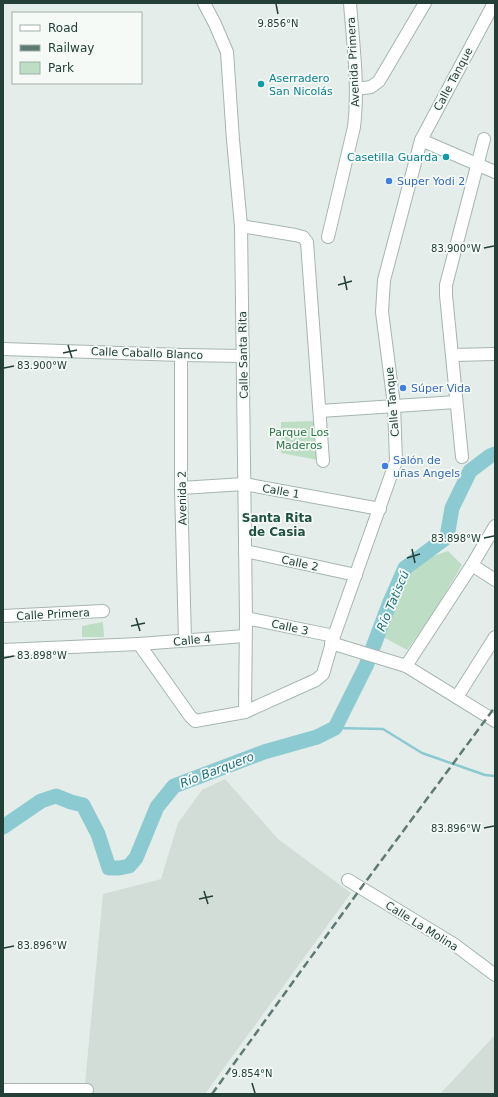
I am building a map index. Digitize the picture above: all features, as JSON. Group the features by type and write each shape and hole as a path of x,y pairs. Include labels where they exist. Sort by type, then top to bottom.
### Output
{"street":[{"name":"Calle Santa Rita","path":"204,3 216,24 227,52 241,226 246,618 245,712"},
{"name":"Avenida Primera","path":"328,237 354,127 356,89 350,3"},
{"path":"356,89 372,87 379,81 425,3"},
{"name":"Calle Tanque","path":"139,644 195,721 245,712 316,680 323,674 332,639 396,461 394,405 382,312 384,280 421,140 494,3"},
{"path":"462,457 446,285 484,139"},
{"path":"421,140 495,172"},
{"path":"241,226 303,237 308,242 323,461"},
{"name":"Calle Caballo Blanco","path":"3,349 243,356"},
{"path":"452,355 495,354"},
{"name":"Avenida 2","path":"180,355 181,488 185,640"},
{"path":"320,411 456,402"},
{"name":"Calle 1","path":"181,488 244,484 380,509"},
{"path":"406,666 472,566 495,526"},
{"name":"Calle 2","path":"245,551 356,575"},
{"path":"472,566 495,580"},
{"name":"Calle Primera","path":"3,616 103,611"},
{"name":"Calle 3","path":"246,618 332,639 359,651 406,666 495,721"},
{"name":"Calle 4","path":"139,644 245,636"},
{"path":"457,697 495,637"},
{"path":"3,650 139,644"},
{"name":"Calle La Molina","path":"348,880 455,945 495,974"},
{"path":"3,1090 87,1090"}],"shaded area":[{"path":"225,779 278,839 351,893 205,1094 84,1094 103,894 161,879 178,823 202,790"},
{"path":"495,1035 495,1094 440,1094"}],"green space":[{"name":"Parque Los Maderos","path":"315,421 318,460 281,453 281,422"},
{"path":"448,551 462,565 432,615 407,650 376,633 400,567"},
{"path":"103,622 104,637 82,637 82,626"}],"waterway":[{"name":"Río Barquero","path":"3,827 41,801 56,796 83,805 98,834 109,868 129,866 136,858 157,807 174,786 264,752 317,737 335,728 366,666 390,602 405,568 447,537 452,508 470,471 495,454"},
{"path":"335,728 383,729 422,753 485,775 495,776"}],"railway":[{"path":"212,1094 361,888 495,707"}],"place":[{"name":"Aserradero San Nicolás","path":"261,84"},
{"name":"Casetilla Guarda","path":"446,157"},
{"name":"Super Yodi 2","path":"389,181"},
{"name":"Súper Vida","path":"403,388"},
{"name":"Salón de uñas Angels","path":"385,466"}],"district":[{"name":"Santa Rita de Casia","path":"277,525"}],"water label":[{"name":"Río Tatiscú","path":"393,601"}]}
